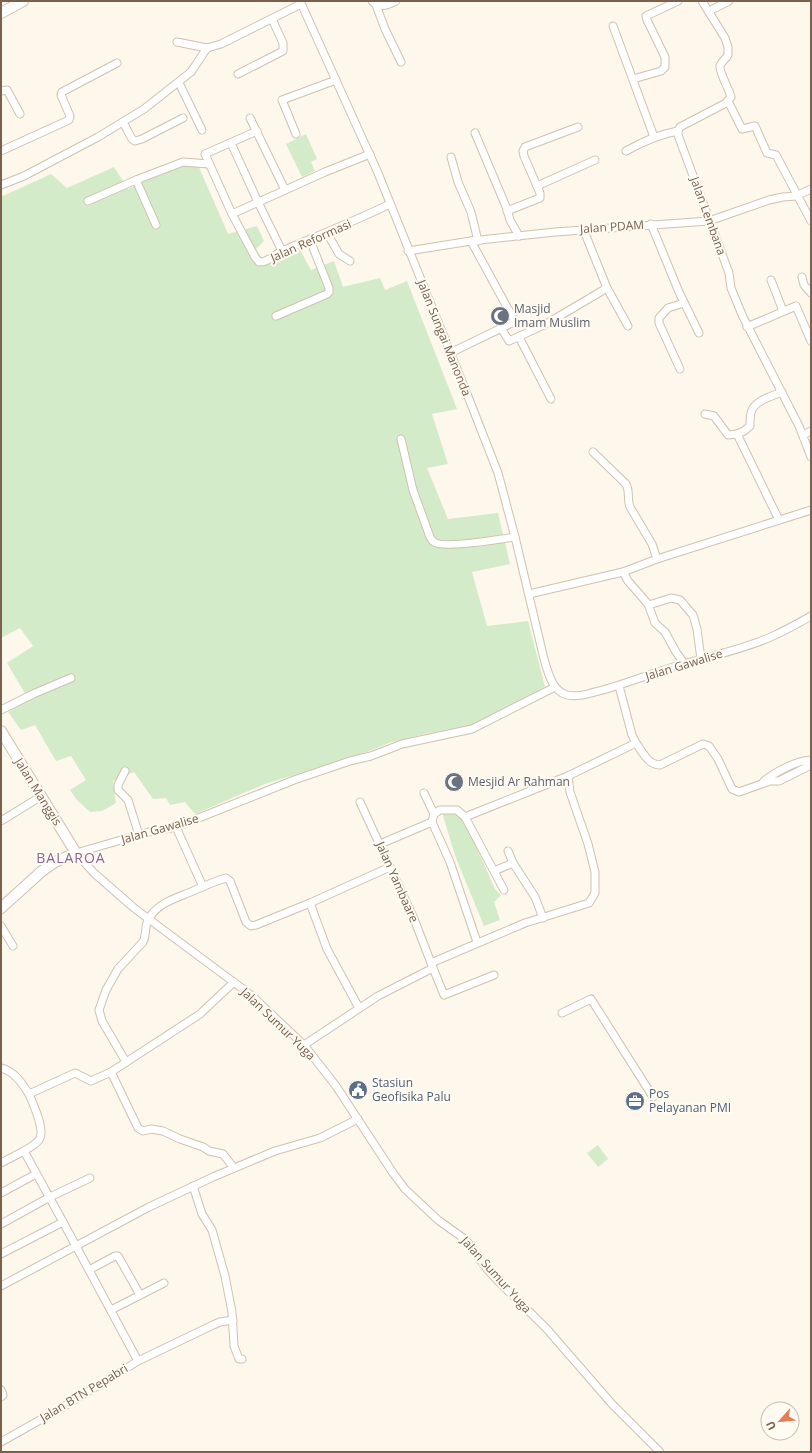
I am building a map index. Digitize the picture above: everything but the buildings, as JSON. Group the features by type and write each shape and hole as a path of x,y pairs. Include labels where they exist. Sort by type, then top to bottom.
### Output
{"street":[{"path":"1,12 23,1"},
{"path":"374,3 381,6 396,1"},
{"path":"633,79 661,71 665,68 665,57 646,16 678,1"},
{"path":"626,151 654,137 678,131 682,126 728,101 731,97 720,69 721,63 728,56 728,44 702,1"},
{"path":"709,11 729,1"},
{"path":"177,42 207,48 222,44 272,19 301,2"},
{"name":"Jalan Sungai Manonda","path":"301,2 370,154 498,473 544,659 555,687"},
{"path":"374,3 401,62"},
{"path":"238,74 283,51 284,45 272,19"},
{"path":"613,26 654,137"},
{"path":"1,185 24,176 98,137 144,109 196,67 207,48"},
{"path":"1,151 70,119 61,95 62,92 117,63"},
{"path":"296,134 282,100 336,80"},
{"path":"179,82 202,130"},
{"path":"1,91 6,89 8,90 20,114"},
{"path":"728,101 742,129 756,126 767,153 775,154 811,222"},
{"path":"122,122 132,139 135,140 183,118"},
{"path":"250,118 285,190"},
{"path":"507,211 540,198 540,193 524,156 523,151 525,147 578,127"},
{"path":"257,131 205,154 232,214 370,154"},
{"name":"Jalan Lembana","path":"678,131 678,137 729,273 732,291 747,327 803,435 811,457"},
{"path":"474,133 510,220 519,236"},
{"path":"231,143 282,251"},
{"path":"450,353 514,322 514,319 474,241 471,212 458,182 451,157"},
{"path":"537,186 595,160"},
{"path":"88,201 183,162 209,164"},
{"path":"136,180 156,225"},
{"name":"Jalan PDAM","path":"408,250 585,229 709,221 769,200 811,189"},
{"name":"Jalan Reformasi","path":"232,214 255,257 259,262 264,262 282,251 390,204"},
{"path":"651,224 684,303 699,333"},
{"path":"585,229 586,236 607,288 628,326"},
{"path":"327,232 339,254 350,261"},
{"path":"276,316 329,292 330,288 310,240"},
{"path":"802,277 804,284 811,293"},
{"path":"771,280 783,311"},
{"path":"501,328 508,341 520,337 546,324 607,288"},
{"path":"680,369 659,323 659,318 668,308 684,303"},
{"path":"747,327 795,306 797,307 811,341"},
{"path":"520,337 551,399"},
{"path":"705,414 714,416 728,435 737,434 750,426 751,412 753,408 760,402 782,392"},
{"path":"803,435 811,431"},
{"path":"737,434 779,520"},
{"path":"401,439 413,490 430,537 434,542 440,544 474,543 515,537"},
{"path":"593,452 626,484 628,488 629,504 652,544 657,559"},
{"path":"529,594 623,572 657,559 811,510"},
{"path":"623,572 628,581 649,605 655,623 665,632 674,650 684,663"},
{"path":"649,605 671,598 680,600 693,615 697,630 700,659"},
{"name":"Jalan Gawalise","path":"1,908 42,871 55,862 76,853 139,835 176,827 294,780 350,761 371,756 402,744 472,729 555,687 561,693 568,696 581,695 619,686 684,663 751,645 774,636 811,616"},
{"path":"1,710 33,694 71,678"},
{"path":"619,686 632,735 649,761 654,765 660,764 703,744 710,746 718,759 732,789 739,792 770,781 779,781 811,765"},
{"name":"Jalan Manggis","path":"1,731 40,797 76,853"},
{"path":"465,817 568,776 636,743"},
{"path":"760,784 772,775 801,761 811,760"},
{"path":"125,771 118,785 118,790 128,800 139,835"},
{"path":"304,1045 385,992 432,965 477,942 542,918 589,903 595,893 595,872 588,844 570,792 568,776"},
{"path":"424,793 434,814 432,822 450,862 477,942"},
{"path":"1,821 40,797"},
{"name":"Jalan Yambaare","path":"360,802 414,920 444,995 494,975"},
{"path":"434,814 440,810 457,810 465,817 504,890"},
{"path":"380,844 432,822"},
{"path":"176,827 203,887"},
{"path":"508,851 513,863 535,897 542,918"},
{"name":"Jalan Sumur Yuga","path":"76,853 94,873 148,919 251,995 304,1045 332,1081 405,1189 438,1220 466,1240 487,1269 546,1328 612,1404 660,1452"},
{"path":"494,872 513,863"},
{"path":"126,1062 102,1021 99,1010 106,990 118,969 143,942 148,919 165,902 226,878 229,880 239,901 246,922 251,926 310,903 390,867"},
{"path":"310,903 327,949 359,1008"},
{"path":"1,926 13,946"},
{"path":"28,1094 73,1073 79,1074 91,1081 111,1072 200,1014 234,982"},
{"path":"562,1013 591,999 653,1097"},
{"path":"1,1068 8,1070 22,1083 39,1120 41,1135 37,1142 24,1151 1,1163"},
{"path":"111,1072 138,1128 143,1131 151,1129 163,1131 203,1147 209,1151 223,1154 234,1168"},
{"path":"1,1286 149,1207 193,1186 285,1148 320,1138 358,1119"},
{"name":"Jalan BTN Pepabri","path":"1,1442 63,1407 138,1361 24,1151"},
{"path":"1,1193 36,1174"},
{"path":"1,1224 50,1197 90,1178"},
{"path":"193,1186 202,1214 212,1230 228,1289 233,1320 234,1346 239,1359 242,1359"},
{"path":"1,1254 63,1222"},
{"path":"89,1270 115,1256 118,1256 140,1295"},
{"path":"111,1310 164,1283"},
{"path":"138,1361 213,1325 220,1322 233,1320"},
{"path":"1,1390 3,1395 1,1398"}],"green space":[{"path":"306,134 317,159 311,162 315,171 302,177 286,144"},
{"path":"195,158 228,234 257,226 264,241 256,249 265,263 300,250 311,270 334,261 343,287 380,278 385,290 407,281 457,409 432,414 448,464 427,468 448,519 498,513 510,564 472,572 487,626 528,621 545,687 473,725 425,734 389,743 359,755 265,784 195,814 185,802 170,805 166,798 153,799 134,772 113,781 116,803 102,811 90,812 76,799 70,790 86,780 71,756 56,761 35,725 21,730 8,712 29,700 7,663 33,646 20,628 1,638 1,192 3,196 51,174 67,188 114,167 128,189"},
{"path":"444,812 459,814 467,826 495,889 501,895 494,902 500,920 484,926 456,858 443,816"},
{"path":"598,1145 608,1159 598,1167 587,1153"}],"place":[{"name":"Masjid Imam Muslim","path":"500,316"},
{"name":"Mesjid Ar Rahman","path":"454,782"},
{"name":"Stasiun Geofisika Palu","path":"358,1090"},
{"name":"Pos Pelayanan PMI","path":"635,1101"}],"district":[{"name":"BALAROA","path":"71,858"}]}
